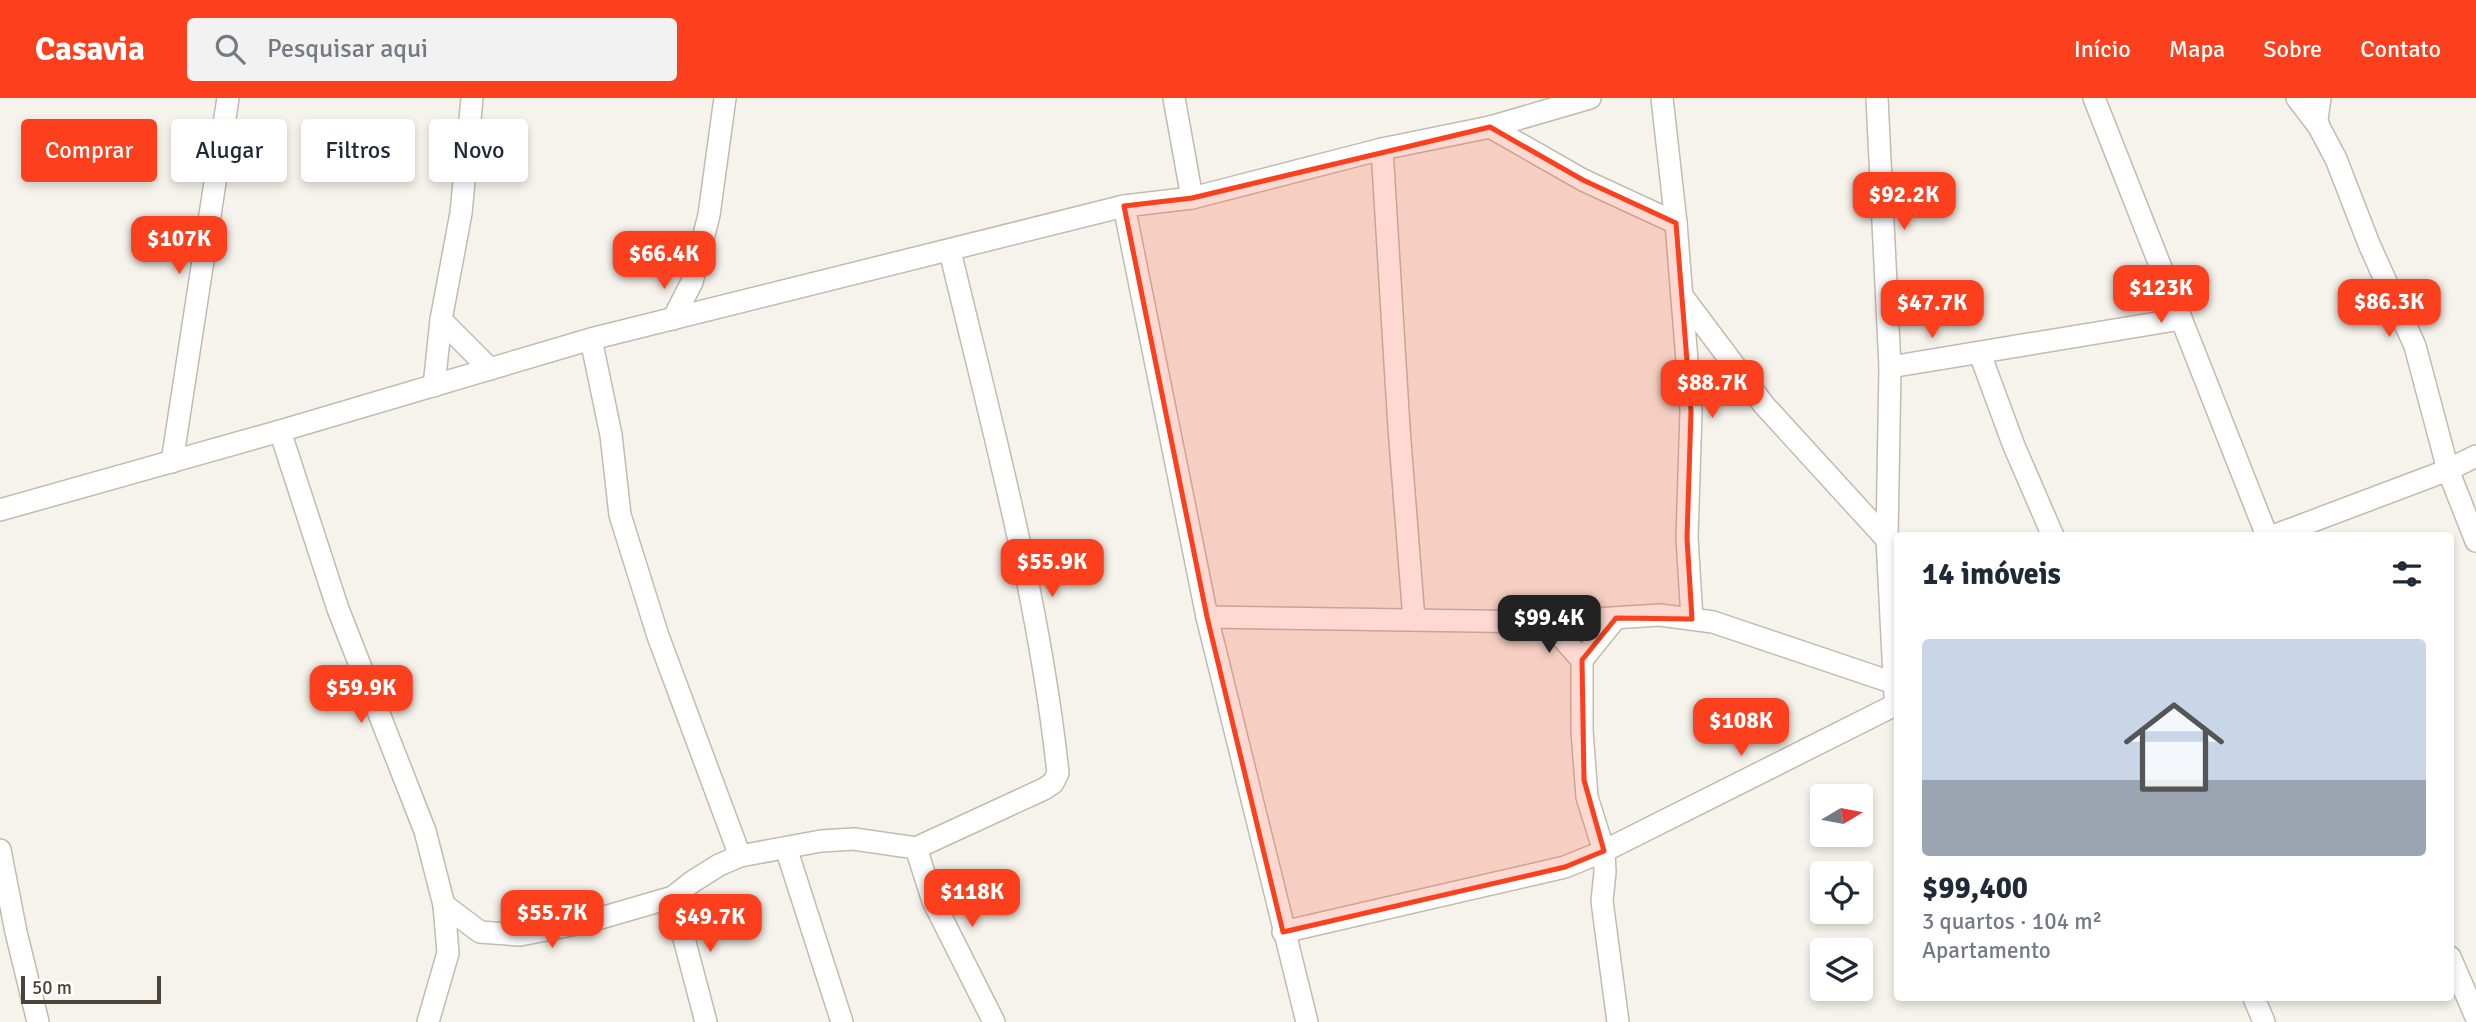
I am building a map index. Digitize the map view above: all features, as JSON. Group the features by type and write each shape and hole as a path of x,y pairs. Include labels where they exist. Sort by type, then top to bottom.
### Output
{"street":[{"path":"172,462 228,98"},
{"path":"434,386 441,320 461,213 472,98"},
{"path":"673,318 692,282 709,215 725,98"},
{"path":"1174,98 1192,198"},
{"path":"0,510 591,339 1124,206 1192,198 1382,149 1490,127 1542,105 1590,98"},
{"path":"1662,98 1683,297 1691,411 1687,538 1692,619"},
{"path":"1207,617 1548,622 1660,615 1713,622 1894,683 1890,367 1878,98"},
{"path":"2094,98 2265,532"},
{"path":"2297,98 2319,127 2336,159 2415,346 2448,470 2476,541"},
{"path":"2319,127 2317,119 2320,98"},
{"path":"1490,127 1583,180 1676,223"},
{"path":"1382,149 1414,620"},
{"path":"1124,206 1207,617 1307,1022"},
{"path":"444,905 480,932 520,935 587,922 673,897 719,865 740,856 821,841 854,839 916,848 1053,783 1058,773 1024,566 950,251"},
{"path":"692,282 716,308"},
{"path":"1683,297 1764,405 1892,545"},
{"path":"1890,367 2181,319"},
{"path":"441,320 490,369"},
{"path":"591,339 611,435 620,515 658,636 740,856"},
{"path":"1980,354 2014,446 2051,532"},
{"path":"280,431 338,609 425,831 444,905 449,953 428,1022"},
{"path":"2284,532 2448,470 2476,456"},
{"path":"1616,618 1582,660 1584,780 1604,851 1602,901 1618,1022"},
{"path":"1548,622 1582,660"},
{"path":"1283,932 1565,867 1604,851 1894,706"},
{"path":"786,848 842,1022"},
{"path":"916,848 933,901 994,1022"},
{"path":"0,850 38,1022"},
{"path":"673,897 706,1022"},
{"path":"2454,966 2476,1017"},
{"path":"2256,1001 2264,1022"}],"highlighted area":[{"path":"1490,127 1583,180 1676,223 1691,411 1687,538 1692,619 1616,618 1582,660 1584,780 1604,851 1565,867 1283,932 1207,617 1124,206 1192,198"}]}
